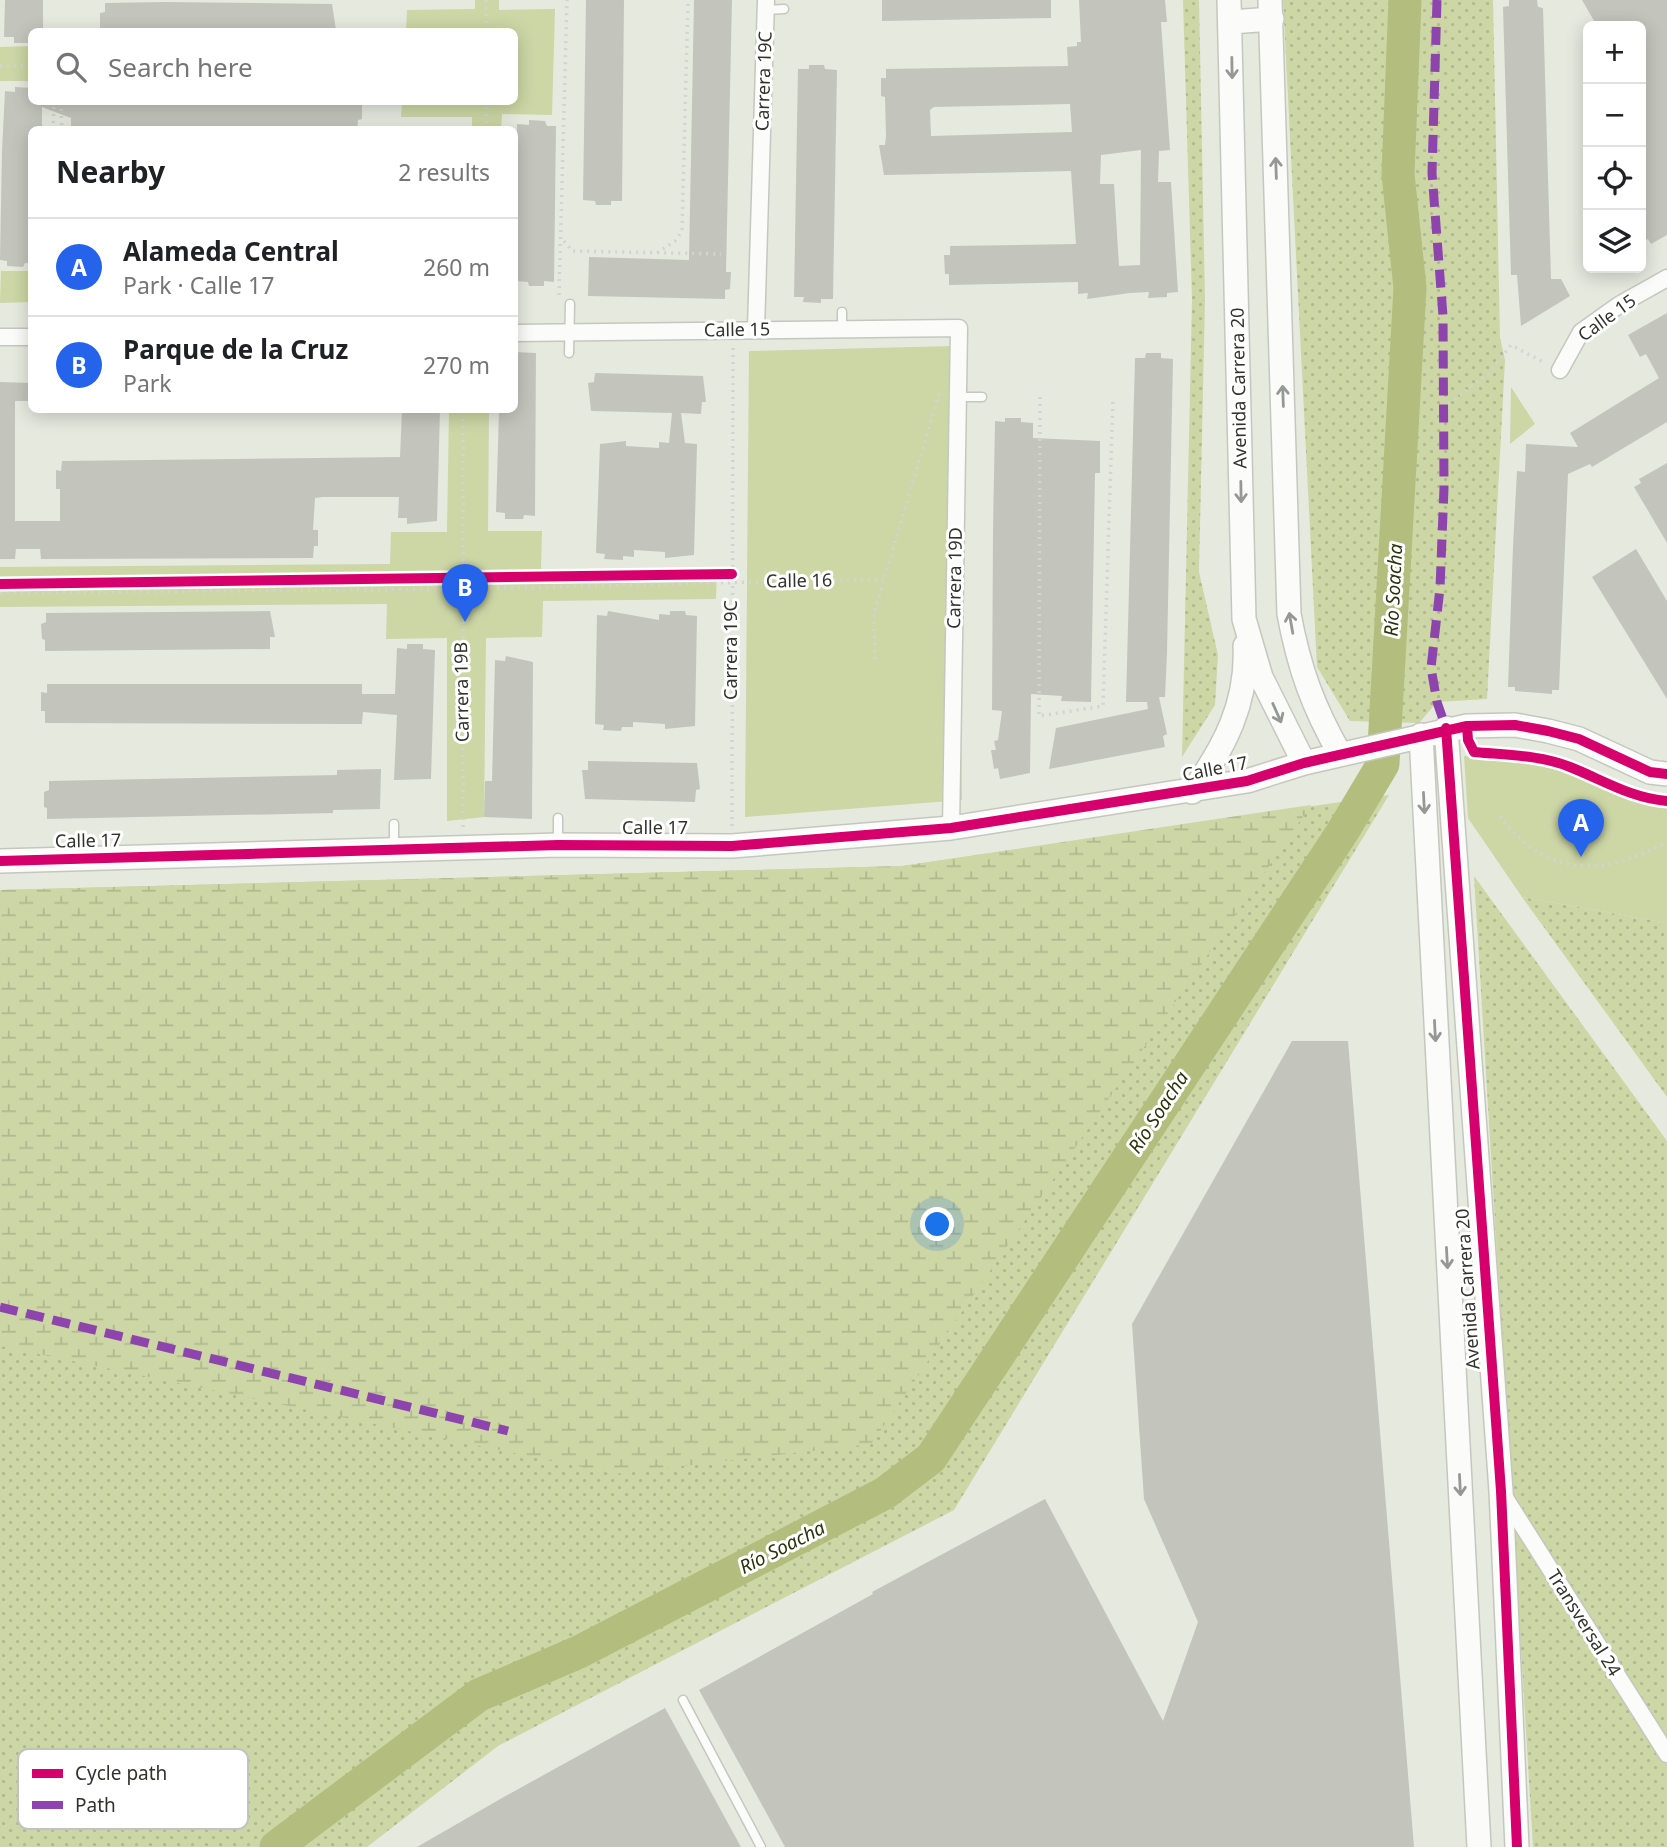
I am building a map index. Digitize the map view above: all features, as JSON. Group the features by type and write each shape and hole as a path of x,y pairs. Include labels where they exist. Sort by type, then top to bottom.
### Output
{"street":[{"name":"Carrera 19C","path":"756,330 766,5"},
{"path":"1230,11 1271,10 1289,614 1299,667 1317,715 1340,754"},
{"name":"Avenida Carrera 20","path":"1230,11 1244,619 1261,677 1304,763"},
{"name":"Calle 15","path":"1560,370 1581,332 1619,305 1667,278"},
{"name":"Calle 15","path":"518,332 756,330 842,320 959,328"},
{"name":"Carrera 19D","path":"951,828 959,328"},
{"path":"0,337 28,337"},
{"path":"1192,792 1220,754 1238,712 1246,665 1244,619"},
{"path":"1412,738 1446,728 1515,725 1579,740 1650,772 1667,774"},
{"name":"Avenida Carrera 20","path":"1446,728 1500,1491 1517,1847"},
{"name":"Avenida Carrera 20","path":"1412,738 1479,1847"},
{"name":"Calle 17","path":"0,861 558,845 732,846 951,828 1192,792 1247,781 1304,763 1412,738"},
{"name":"Transversal 24","path":"1500,1491 1667,1754"}],"lane":[{"path":"766,5 784,9"},
{"path":"569,353 570,304"},
{"path":"958,397 982,397"},
{"path":"558,818 558,845"},
{"path":"394,824 394,851"},
{"path":"683,1700 761,1847"}],"path":[{"path":"486,0 486,28"},
{"path":"567,0 559,296 570,304"},
{"path":"657,253 675,241 682,231 688,0"},
{"path":"0,56 28,56"},
{"path":"0,66 28,66"},
{"path":"53,126 54,105"},
{"path":"61,105 62,126"},
{"path":"486,105 486,126"},
{"path":"562,235 566,246 572,251 721,254"},
{"path":"1443,408 1488,374 1511,345 1560,370"},
{"path":"875,659 874,613 942,385"},
{"path":"1040,397 1039,716 1103,706 1113,397"},
{"path":"0,593 731,578"},
{"path":"0,584 461,584"},
{"path":"1500,816 1537,854 1570,866 1635,860 1667,842"}],"green space":[{"path":"475,0 499,0 499,10 555,9 552,115 502,114 501,126 472,126 472,117 401,117 402,105 518,105 518,28 406,28 407,10 475,9"},
{"path":"1183,0 1199,0 1205,300 1199,572 1218,655 1215,705 1182,757 1192,300"},
{"path":"1283,0 1493,0 1500,338 1505,360 1487,699 1437,702 1419,723 1350,721 1317,667"},
{"path":"28,46 28,81 0,81 0,47"},
{"path":"1,271 28,271 28,302 0,303"},
{"path":"954,346 962,800 745,817 749,351"},
{"path":"1511,387 1535,424 1510,444"},
{"path":"449,413 489,413 488,531 542,531 541,569 717,568 716,599 543,601 542,637 486,638 484,817 447,821 447,638 386,639 387,604 0,607 0,567 390,564 391,532 447,532"},
{"path":"1464,756 1540,762 1645,802 1667,805 1667,923 1522,897 1468,818"},
{"path":"1389,795 954,1510 498,1746 367,1847 0,1847 0,890 902,866"},
{"path":"1311,805 871,1444 615,1474 0,1346 0,890 902,866"},
{"path":"1474,876 1667,1141 1667,1847 1533,1847"},
{"path":"1522,897 1667,923 1667,1097"}],"building":[{"path":"5,0 43,0 43,28 28,28 28,43 14,43 14,37 4,37"},
{"path":"586,0 624,0 622,201 611,201 611,205 596,205 595,201 583,200"},
{"path":"694,0 732,0 726,272 731,272 730,289 725,290 725,299 588,296 589,257 689,260"},
{"path":"882,0 1051,0 1051,18 882,21"},
{"path":"1079,0 1165,0 1167,22 1161,22 1170,150 1159,151 1158,182 1171,182 1178,292 1167,293 1167,297 1148,298 1149,292 1087,299 1088,293 1078,294 1078,282 949,285 949,274 945,274 944,255 950,255 950,246 1076,244 1071,171 884,175 879,145 885,145 886,136 885,97 881,96 881,78 886,78 886,69 1068,66 1067,47 1077,46 1077,42 1081,42","holes":["1070,104 1072,132 931,136 930,110 934,107","1141,150 1140,265 1119,266 1114,184 1100,184 1101,155"]},
{"path":"1509,0 1537,0 1538,7 1543,8 1551,279 1561,279 1570,296 1521,326 1517,275 1511,275 1503,7 1509,6"},
{"path":"1582,0 1667,0 1667,235 1651,244 1648,239 1646,240 1646,21 1594,21"},
{"path":"105,3 332,4 336,28 100,28 100,13 105,12"},
{"path":"809,65 824,65 825,69 837,70 833,299 821,299 821,303 803,302 804,297 794,297 798,69 809,69"},
{"path":"15,87 28,88 28,105 362,105 362,119 358,120 357,126 71,126 71,118 42,107 42,126 28,126 28,263 23,267 7,266 7,261 0,260 2,151 5,91 15,92"},
{"path":"529,120 545,121 547,126 556,126 554,282 544,281 544,286 529,286 528,282 518,281 517,124 529,125"},
{"path":"1667,313 1667,422 1592,467 1590,464 1568,474 1559,690 1552,690 1552,694 1515,691 1515,687 1508,687 1513,546 1517,471 1525,472 1526,444 1578,447 1570,433 1659,378 1646,354 1640,357 1628,335"},
{"path":"518,352 536,353 535,516 505,519 505,513 496,512 499,413 518,413"},
{"path":"1146,353 1161,353 1161,358 1173,359 1167,653 1165,697 1159,697 1167,734 1163,736 1165,747 1049,769 1056,728 1148,709 1147,702 1126,702 1135,358 1145,358"},
{"path":"595,373 703,376 706,402 702,402 701,414 681,413 685,443 697,444 694,555 665,558 665,552 634,550 634,557 623,556 623,560 604,559 605,554 596,553 600,444 626,441 626,446 659,448 659,442 669,443 672,413 591,411 588,383 594,382"},
{"path":"0,382 28,383 28,401 15,401 15,521 60,521 60,489 56,489 56,470 61,471 62,461 400,457 402,413 440,413 437,521 407,524 407,518 398,518 399,497 323,497 315,498 313,530 318,530 318,546 314,546 313,558 41,559 40,549 16,549 15,559 0,559"},
{"path":"1005,418 1021,418 1021,422 1033,423 1033,438 1100,441 1100,473 1095,473 1091,702 1061,701 1062,696 1031,694 1030,773 1000,779 998,768 994,769 991,750 996,750 994,741 998,740 1002,711 992,710 993,531 995,421 1005,422"},
{"path":"1667,463 1667,543 1634,487 1641,483 1639,479"},
{"path":"1636,549 1667,601 1667,699 1592,577"},
{"path":"270,611 275,637 270,637 270,649 45,651 45,640 42,639 41,624 46,622 46,613"},
{"path":"608,611 659,620 659,614 670,615 670,611 685,611 686,615 697,616 695,726 665,729 665,724 633,722 633,727 622,727 621,731 603,730 604,725 595,724 597,615 607,616"},
{"path":"407,644 423,644 423,649 435,650 431,779 394,780 397,715 363,712 362,724 45,723 45,711 41,711 41,692 47,693 47,684 362,684 362,694 395,694 397,648 407,649"},
{"path":"506,656 533,662 532,819 484,817 485,781 492,781 495,660 505,661"},
{"path":"588,761 697,763 700,789 696,790 695,802 585,799 582,770 588,770"},
{"path":"381,769 380,809 333,810 333,813 47,819 47,808 44,807 44,792 49,790 49,781 337,775 337,770"},
{"path":"1292,1041 1348,1041 1414,1847 785,1847 699,1690 873,1594 872,1592 1045,1499 1163,1721 1198,1622 1144,1499 1132,1324"},
{"path":"665,1708 741,1847 417,1847 502,1798"}],"waterway":[{"name":"Río Soacha","path":"276,1847 479,1695 579,1652 885,1493 931,1458 1343,831 1383,764 1410,288 1398,174 1405,0"}],"marked path":[{"path":"1437,0 1432,173 1443,316 1444,488 1440,588 1431,668 1437,702 1446,728"},
{"path":"0,1307 508,1431"}],"cycle path":[{"path":"0,584 732,574"},
{"path":"0,861 558,845 732,846 951,828 1247,781 1304,763 1467,726 1515,725 1548,731 1579,739 1650,772 1667,774"},
{"path":"1467,726 1468,740 1474,752 1547,760 1629,792 1667,801"},
{"path":"1446,728 1501,1491 1517,1847"}],"place":[{"name":"Parque de la Cruz","path":"465,622"},
{"name":"Alameda Central","path":"1581,857"}]}
